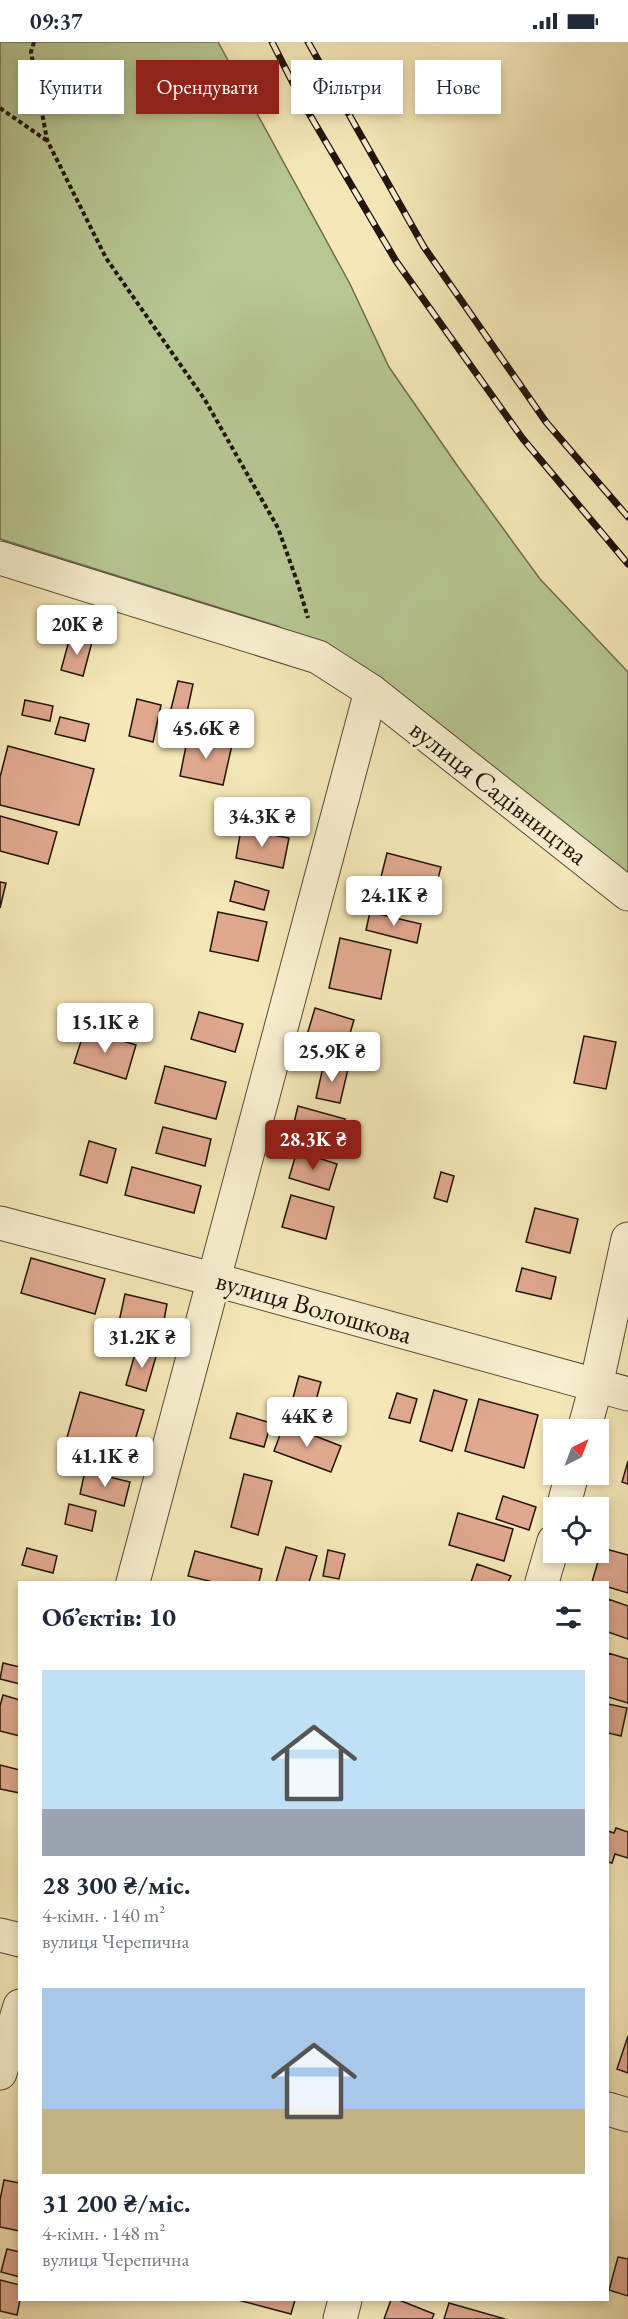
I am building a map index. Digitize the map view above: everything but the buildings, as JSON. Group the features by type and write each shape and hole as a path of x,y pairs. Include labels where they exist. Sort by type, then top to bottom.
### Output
{"street":[{"name":"вулиця Садівництва","path":"0,558 318,657 371,691 628,894"},
{"path":"133,1581 212,1279 371,691"},
{"name":"вулиця Волошкова","path":"0,1223 628,1394"},
{"path":"587,1419 628,1239"},
{"path":"542,1581 548,1563"},
{"path":"0,1935 18,1940"},
{"path":"0,2073 18,2013"},
{"path":"609,2109 628,2115"},
{"path":"340,2319 345,2301"}],"path":[{"path":"34,42 31,52 47,140 106,258 205,400 278,528 298,584 318,657"},
{"path":"0,108 47,140"}],"green space":[{"path":"0,42 218,42 228,60 136,60 136,114 257,114 350,284 389,367 540,579 628,672 628,876 345,658 277,626 0,539"}],"railway":[{"path":"272,42 304,105 396,261 523,439 628,564"},
{"path":"308,42 424,247 546,422 628,517"}]}
